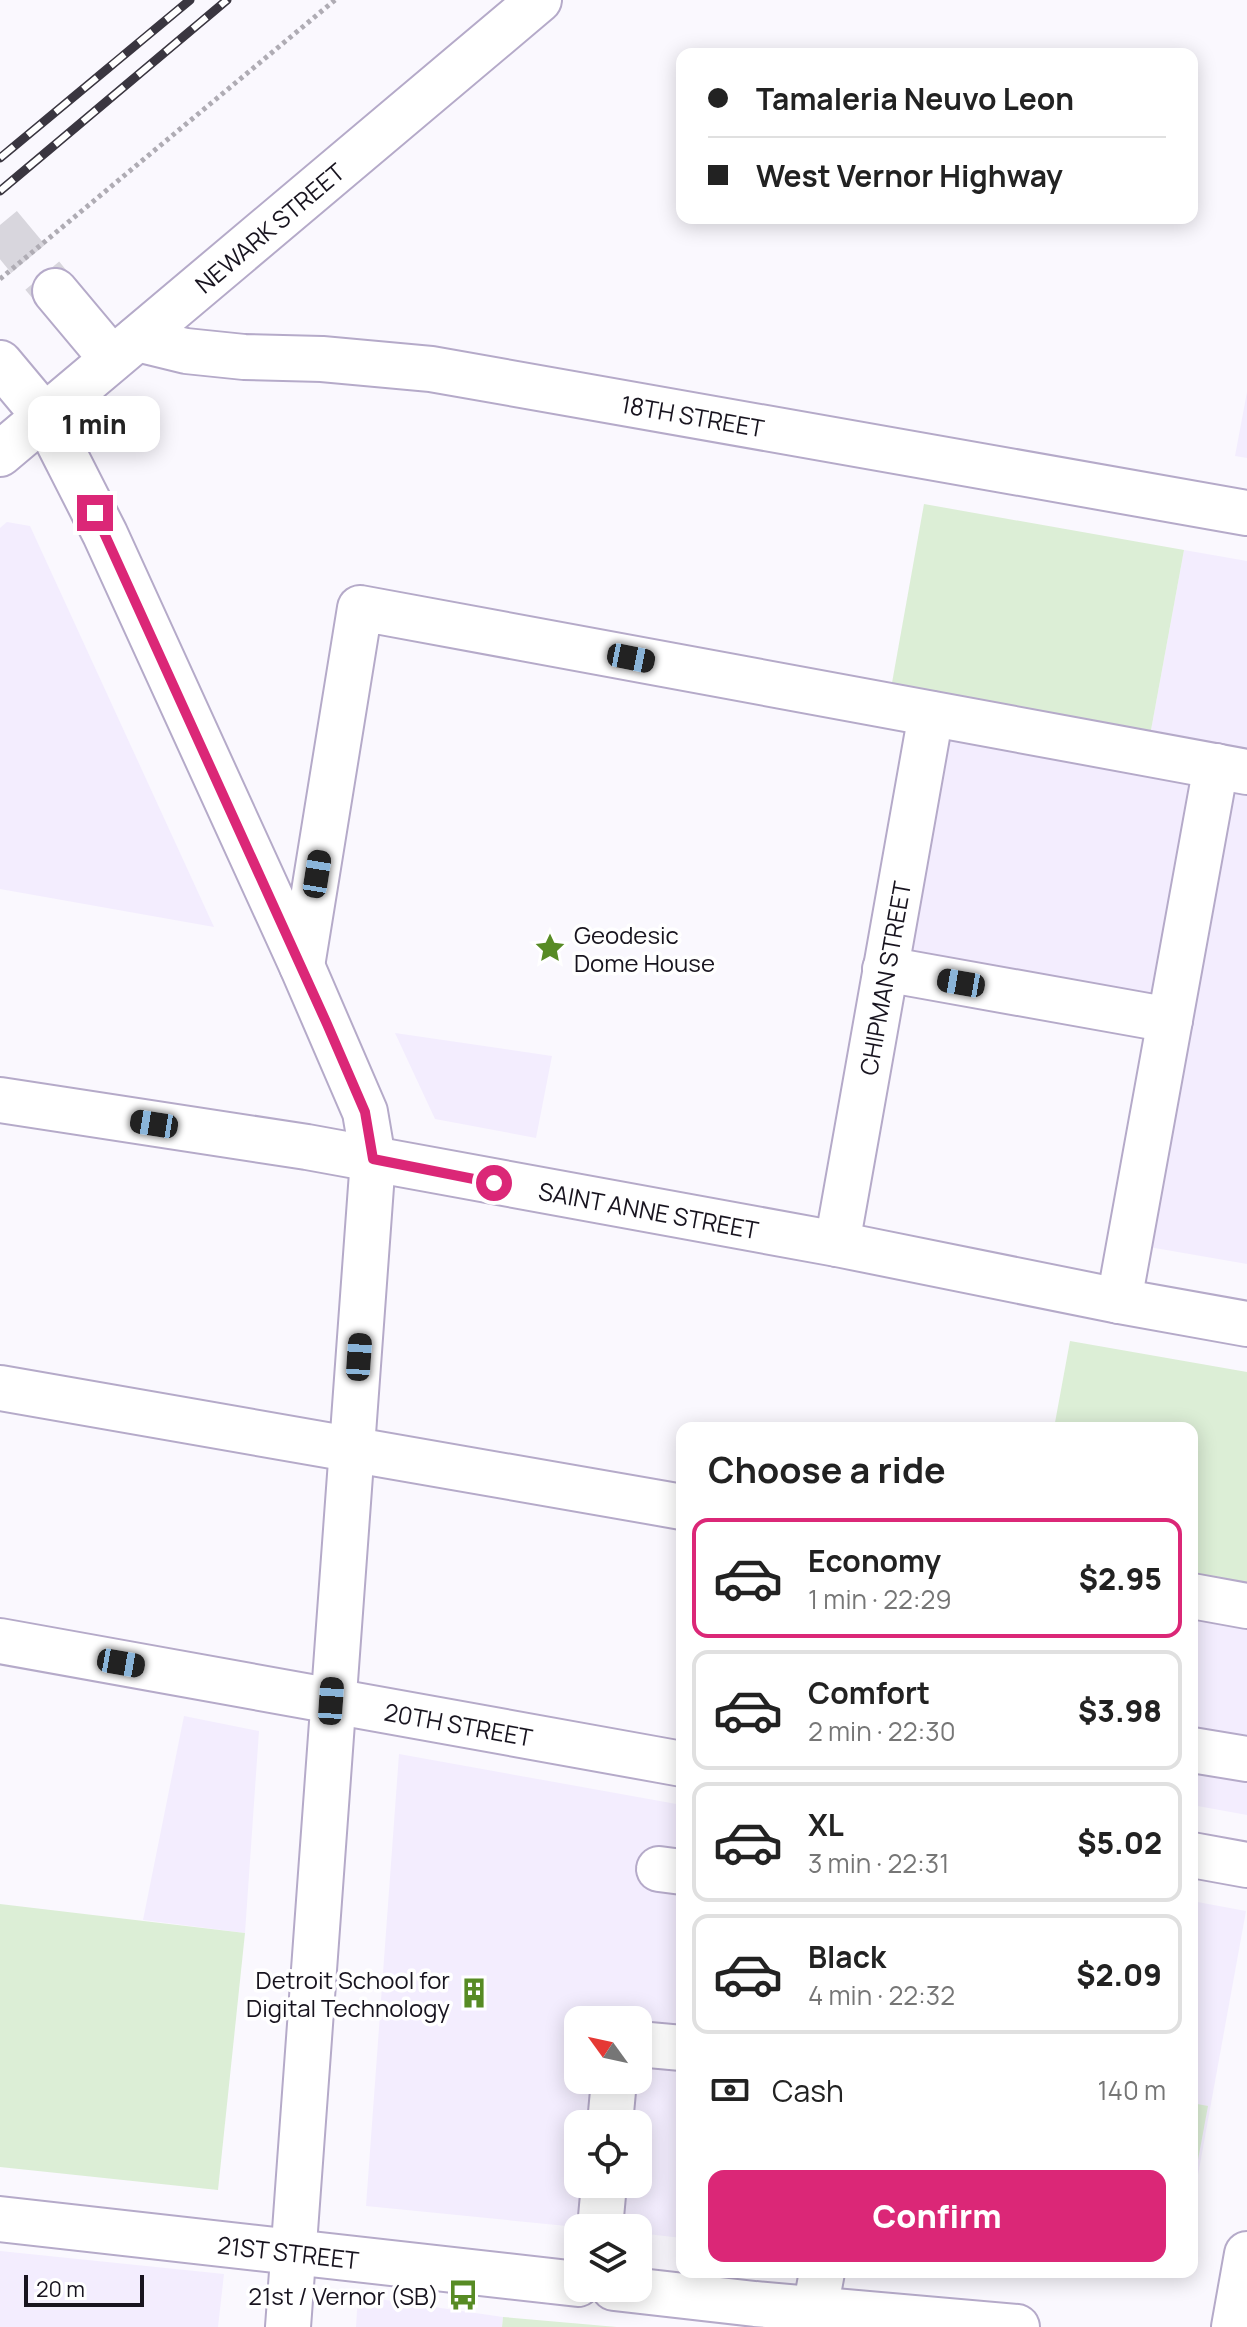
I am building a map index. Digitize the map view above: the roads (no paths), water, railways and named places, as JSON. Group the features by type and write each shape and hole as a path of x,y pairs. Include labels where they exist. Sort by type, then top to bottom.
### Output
{"street":[{"name":"NEWARK STREET","path":"0,454 539,0"},
{"path":"55,291 124,349"},
{"name":"18TH STREET","path":"124,349 322,359 431,369 1247,513"},
{"path":"0,363 46,418 105,534 302,966 365,1112 373,1159 331,1701 288,2327"},
{"path":"302,966 360,608 1232,769 1170,1020 1119,1301"},
{"name":"CHIPMAN STREET","path":"837,1244 931,714"},
{"path":"885,969 1170,1020"},
{"name":"SAINT ANNE STREET","path":"0,1100 373,1159 837,1244 1247,1324"},
{"path":"0,1388 676,1506"},
{"path":"1198,1597 1247,1606"},
{"name":"20TH STREET","path":"0,1641 676,1763"},
{"path":"1198,1751 1247,1759"},
{"path":"1198,1856 1247,1865"},
{"path":"652,2045 676,2047"},
{"name":"21ST STREET","path":"0,2219 564,2282"},
{"path":"1234,2327 1247,2254"},
{"path":"652,2287 702,2285 819,2291 1017,2327"}],"tunnel":[{"path":"0,225 55,291"}],"railway":[{"path":"0,158 190,0"},
{"path":"0,191 227,0"}],"place":[{"name":"Geodesic Dome House","path":"550,948"},
{"name":"Detroit School for Digital Technology","path":"474,1993"},
{"name":"21st / Vernor (SB)","path":"463,2295"}]}
